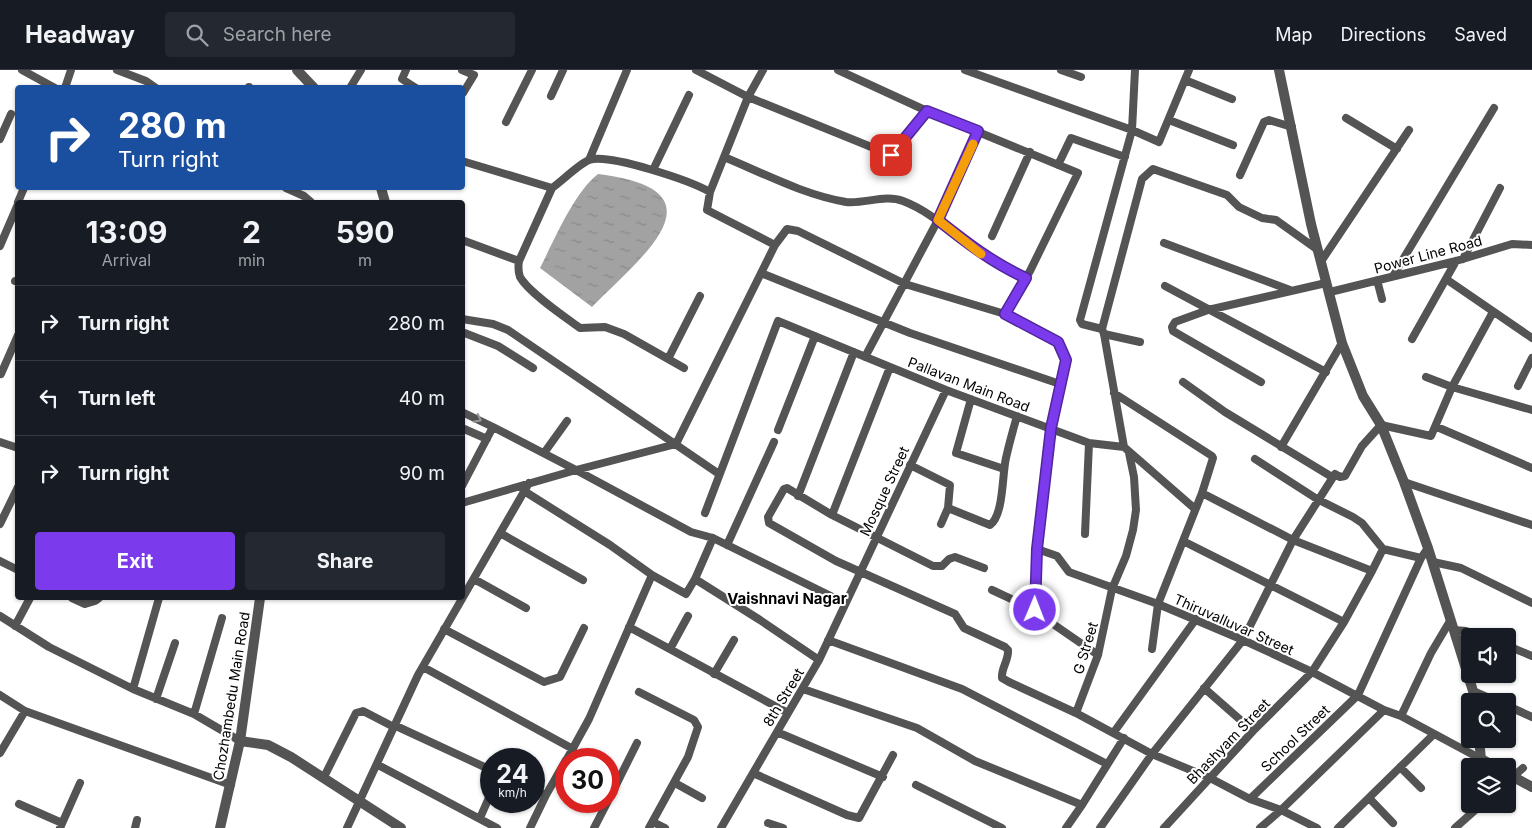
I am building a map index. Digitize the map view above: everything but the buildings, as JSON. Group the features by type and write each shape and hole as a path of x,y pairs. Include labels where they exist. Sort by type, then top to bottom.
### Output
{"street":[{"path":"22,70 41,84"},
{"path":"66,85 71,70"},
{"path":"117,70 152,85"},
{"path":"352,85 361,70"},
{"path":"406,70 402,79 411,85"},
{"path":"462,70 476,72 465,90"},
{"path":"506,122 532,70"},
{"path":"551,96 563,70"},
{"path":"627,70 589,160 552,188 519,261 518,270 521,279 542,299 580,328 605,327 684,368"},
{"path":"696,70 748,97 891,155 927,111"},
{"path":"763,70 748,97 710,192 706,210 775,244"},
{"path":"838,70 927,111 1078,173 1026,278 1005,314"},
{"path":"965,70 1132,130 1159,142 1189,70"},
{"path":"1060,70 1081,77"},
{"path":"1134,70 1132,130 1080,320 1082,324 1103,332 1140,342"},
{"path":"1279,70 1309,215 1342,343 1363,396 1381,425 1404,482 1433,562 1472,693"},
{"path":"300,71 312,85"},
{"path":"1185,80 1232,99"},
{"path":"653,170 689,95"},
{"path":"1393,276 1494,108"},
{"path":"0,139 11,114"},
{"path":"1346,118 1397,149"},
{"path":"1169,120 1233,145"},
{"path":"1240,175 1264,122 1269,120 1292,126"},
{"path":"1320,255 1409,130"},
{"path":"865,356 882,321 905,284 938,220 978,131"},
{"path":"1058,164 1071,138 1125,157"},
{"path":"992,236 1030,152"},
{"path":"724,157 804,190 836,200 849,202 892,198 912,205 938,220 978,252 1002,267 1026,278"},
{"path":"589,160 610,161 653,170 699,186 710,192"},
{"path":"465,161 552,188"},
{"path":"1103,332 1142,179 1153,169 1227,194 1239,207 1262,218 1276,220 1320,255"},
{"path":"1412,339 1500,188"},
{"path":"290,190 309,200"},
{"path":"0,246 15,212"},
{"path":"465,502 676,444 775,244 788,229 798,231 905,284 1005,314 1058,342 1066,360 1051,428 1037,549 1035,610"},
{"path":"465,241 519,261"},
{"path":"1164,243 1290,290"},
{"name":"Power Line Road","path":"1261,382 1173,331 1172,327 1175,322 1208,310 1290,290 1377,280 1459,260 1512,244 1532,245"},
{"path":"761,273 882,321 1060,384"},
{"path":"1446,279 1532,338"},
{"path":"1377,280 1382,299"},
{"path":"1165,286 1326,372"},
{"path":"668,359 700,296"},
{"path":"1381,425 1431,436 1437,427 1452,387 1493,312"},
{"path":"465,319 493,324 508,330 719,474 705,513"},
{"name":"Pallavan Main Road","path":"719,474 778,321 946,390 1016,416 1089,443 1126,450"},
{"name":"G Street","path":"1076,713 1098,655 1112,589 1126,556 1136,510 1134,477 1126,450 1103,332"},
{"path":"465,333 498,346 533,368"},
{"path":"778,430 815,336"},
{"path":"1,374 15,342"},
{"path":"1281,447 1342,343"},
{"path":"798,496 854,352"},
{"path":"1518,386 1532,358"},
{"path":"832,515 890,367"},
{"path":"1426,377 1452,387 1532,410"},
{"path":"1183,382 1281,447 1332,477"},
{"name":"Mosque Street","path":"845,603 946,390"},
{"path":"1114,393 1213,458 1202,493 1194,508 1158,604 1152,649"},
{"path":"972,399 956,454 1004,469"},
{"path":"465,413 691,532 714,538 845,603"},
{"path":"948,508 987,525 993,524 1001,498 1004,469 1016,416"},
{"path":"544,454 567,421"},
{"path":"1100,828 1152,754 1243,640 1293,540 1332,477 1335,474 1345,476 1362,446 1381,425"},
{"path":"465,480 494,427"},
{"path":"1437,427 1532,468"},
{"path":"465,429 487,439"},
{"path":"0,442 15,447"},
{"path":"727,545 774,442"},
{"path":"1085,534 1089,443"},
{"path":"1126,450 1194,508"},
{"path":"1255,460 1317,499 1362,523 1383,549 1421,558"},
{"path":"910,465 950,486 948,508 941,524"},
{"path":"1404,482 1532,525"},
{"path":"465,594 529,483"},
{"path":"984,568 955,556 942,566 933,566 832,515 789,489 784,489 768,517 769,523 860,572 955,614 964,628 1008,650 1008,656 1001,671 1002,678 1114,732 1152,754 1210,778 1250,799 1281,810 1318,828"},
{"path":"524,491 684,594 695,579 714,538"},
{"path":"0,524 15,492"},
{"path":"1202,493 1293,540 1372,571"},
{"path":"500,533 583,580"},
{"path":"1183,541 1344,622"},
{"path":"1358,696 1421,558 1428,548"},
{"name":"Thiruvalluvar Street","path":"1037,549 1057,556 1069,572 1158,604 1243,640 1312,672 1384,710 1401,716 1433,735 1479,758"},
{"name":"Bhashyam Street","path":"1164,828 1312,672 1344,622 1383,549"},
{"path":"0,561 15,568"},
{"path":"1433,562 1461,568 1532,603"},
{"path":"574,748 589,719 652,575"},
{"path":"474,579 526,608"},
{"path":"695,579 819,660"},
{"path":"992,590 1035,610 1098,655"},
{"path":"15,626 29,600"},
{"path":"76,600 85,604 96,600"},
{"path":"133,689 158,600"},
{"name":"Chozhambedu Main Road","path":"220,828 240,741 260,600"},
{"path":"347,828 378,764 393,726 423,667 462,600"},
{"name":"8th Street","path":"721,828 819,660 845,603"},
{"path":"0,616 49,647 133,689 194,714 240,741 268,745 324,777 401,828"},
{"path":"670,649 688,616"},
{"path":"194,714 222,618"},
{"path":"1114,732 1196,619"},
{"path":"1452,626 1461,629"},
{"path":"1401,716 1428,660 1452,626"},
{"path":"628,627 788,713"},
{"path":"444,630 544,682 560,677 584,628"},
{"path":"714,674 734,640"},
{"path":"828,640 962,690 1107,764"},
{"path":"156,699 176,643"},
{"path":"1516,649 1532,656"},
{"path":"423,667 571,748"},
{"path":"1204,688 1254,731"},
{"path":"803,689 916,728 975,761 1082,804"},
{"path":"639,692 697,723 698,731 688,757 651,825 665,828"},
{"path":"0,695 25,711 231,785"},
{"name":"School Street","path":"1250,799 1358,696"},
{"path":"1260,828 1384,710"},
{"path":"1516,710 1532,717"},
{"path":"0,753 25,711"},
{"path":"324,777 356,713 363,712 480,765"},
{"path":"777,732 883,777"},
{"path":"1338,828 1433,735"},
{"path":"1066,828 1124,738"},
{"path":"620,776 637,743"},
{"path":"753,773 855,818 861,815 883,777 893,755"},
{"path":"378,764 497,828"},
{"path":"1400,767 1421,788"},
{"path":"1516,772 1523,768"},
{"path":"530,828 555,780"},
{"path":"1516,780 1532,787"},
{"path":"19,804 61,826 80,783"},
{"path":"675,783 702,798"},
{"path":"916,785 1002,828"},
{"path":"1369,798 1393,823"},
{"path":"480,818 482,813"},
{"path":"594,828 602,813"},
{"path":"1456,828 1472,813"},
{"path":"768,823 782,828"}],"water":[{"path":"598,174 638,182 660,195 667,210 662,228 650,248 592,307 540,268 558,231 580,193"}],"slow traffic":[{"path":"973,144 938,220 981,254"}],"district":[{"name":"Vaishnavi Nagar","path":"787,598"}],"route":[{"path":"891,155 900,148 927,111 978,131 938,220 978,252 1002,267 1026,278 1005,314 1058,342 1066,360 1051,428 1037,549 1035,610"}]}
